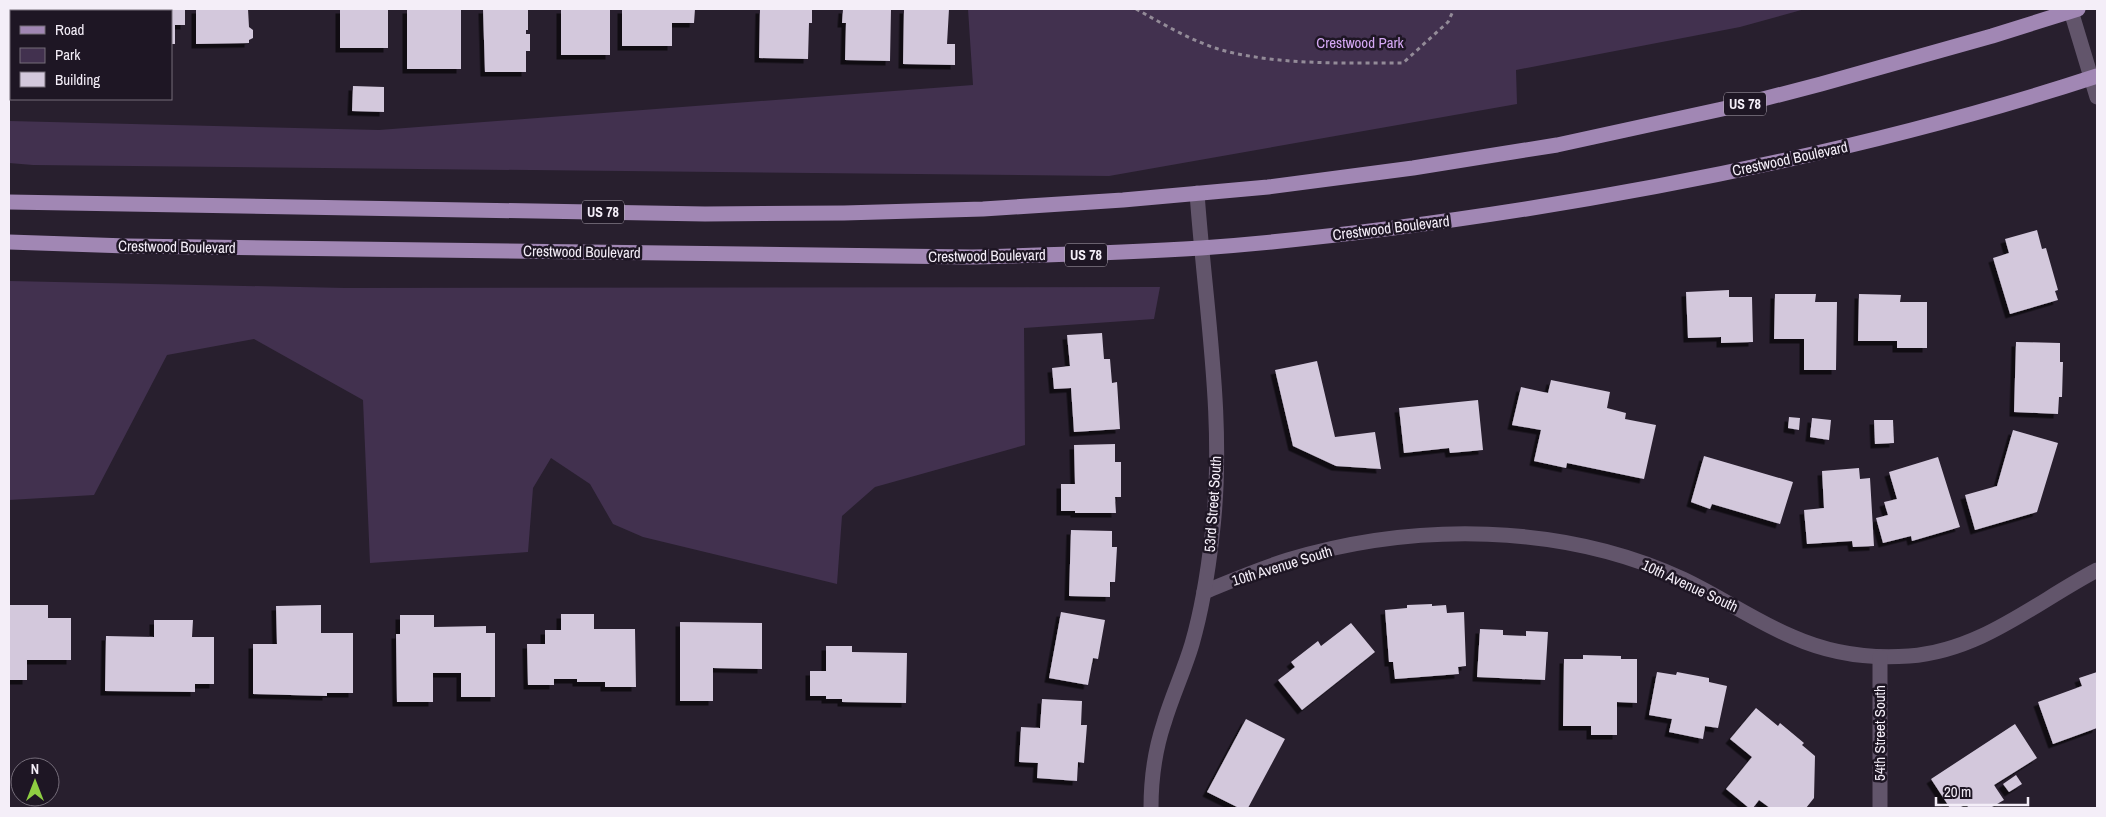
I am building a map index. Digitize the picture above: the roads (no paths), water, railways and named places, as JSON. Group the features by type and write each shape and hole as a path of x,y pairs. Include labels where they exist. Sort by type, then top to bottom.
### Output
{"main road":[{"name":"US 78","path":"9,202 685,213 844,213 984,209 1123,200 1268,186 1413,168 1557,145 1736,106 1821,84 1916,58 2075,10"},
{"name":"Crestwood Boulevard","path":"9,242 127,246 971,257 1201,248 1336,235 1470,218 1603,197 1851,146 1973,114 2094,77"}],"street":[{"path":"2075,10 2094,77 2097,97"},
{"name":"53rd Street South","path":"1151,808 1155,757 1163,723 1192,642 1204,592 1217,480 1217,424 1197,193"},
{"name":"10th Avenue South","path":"1204,592 1288,560 1332,549 1387,539 1442,534 1538,538 1608,552 1646,564 1692,584 1791,636 1820,647 1850,654 1880,657 1911,656 1972,642 2000,628 2097,570"},
{"name":"54th Street South","path":"1880,657 1880,808"}],"park label":[{"name":"Crestwood Park","path":"1360,43"}]}
